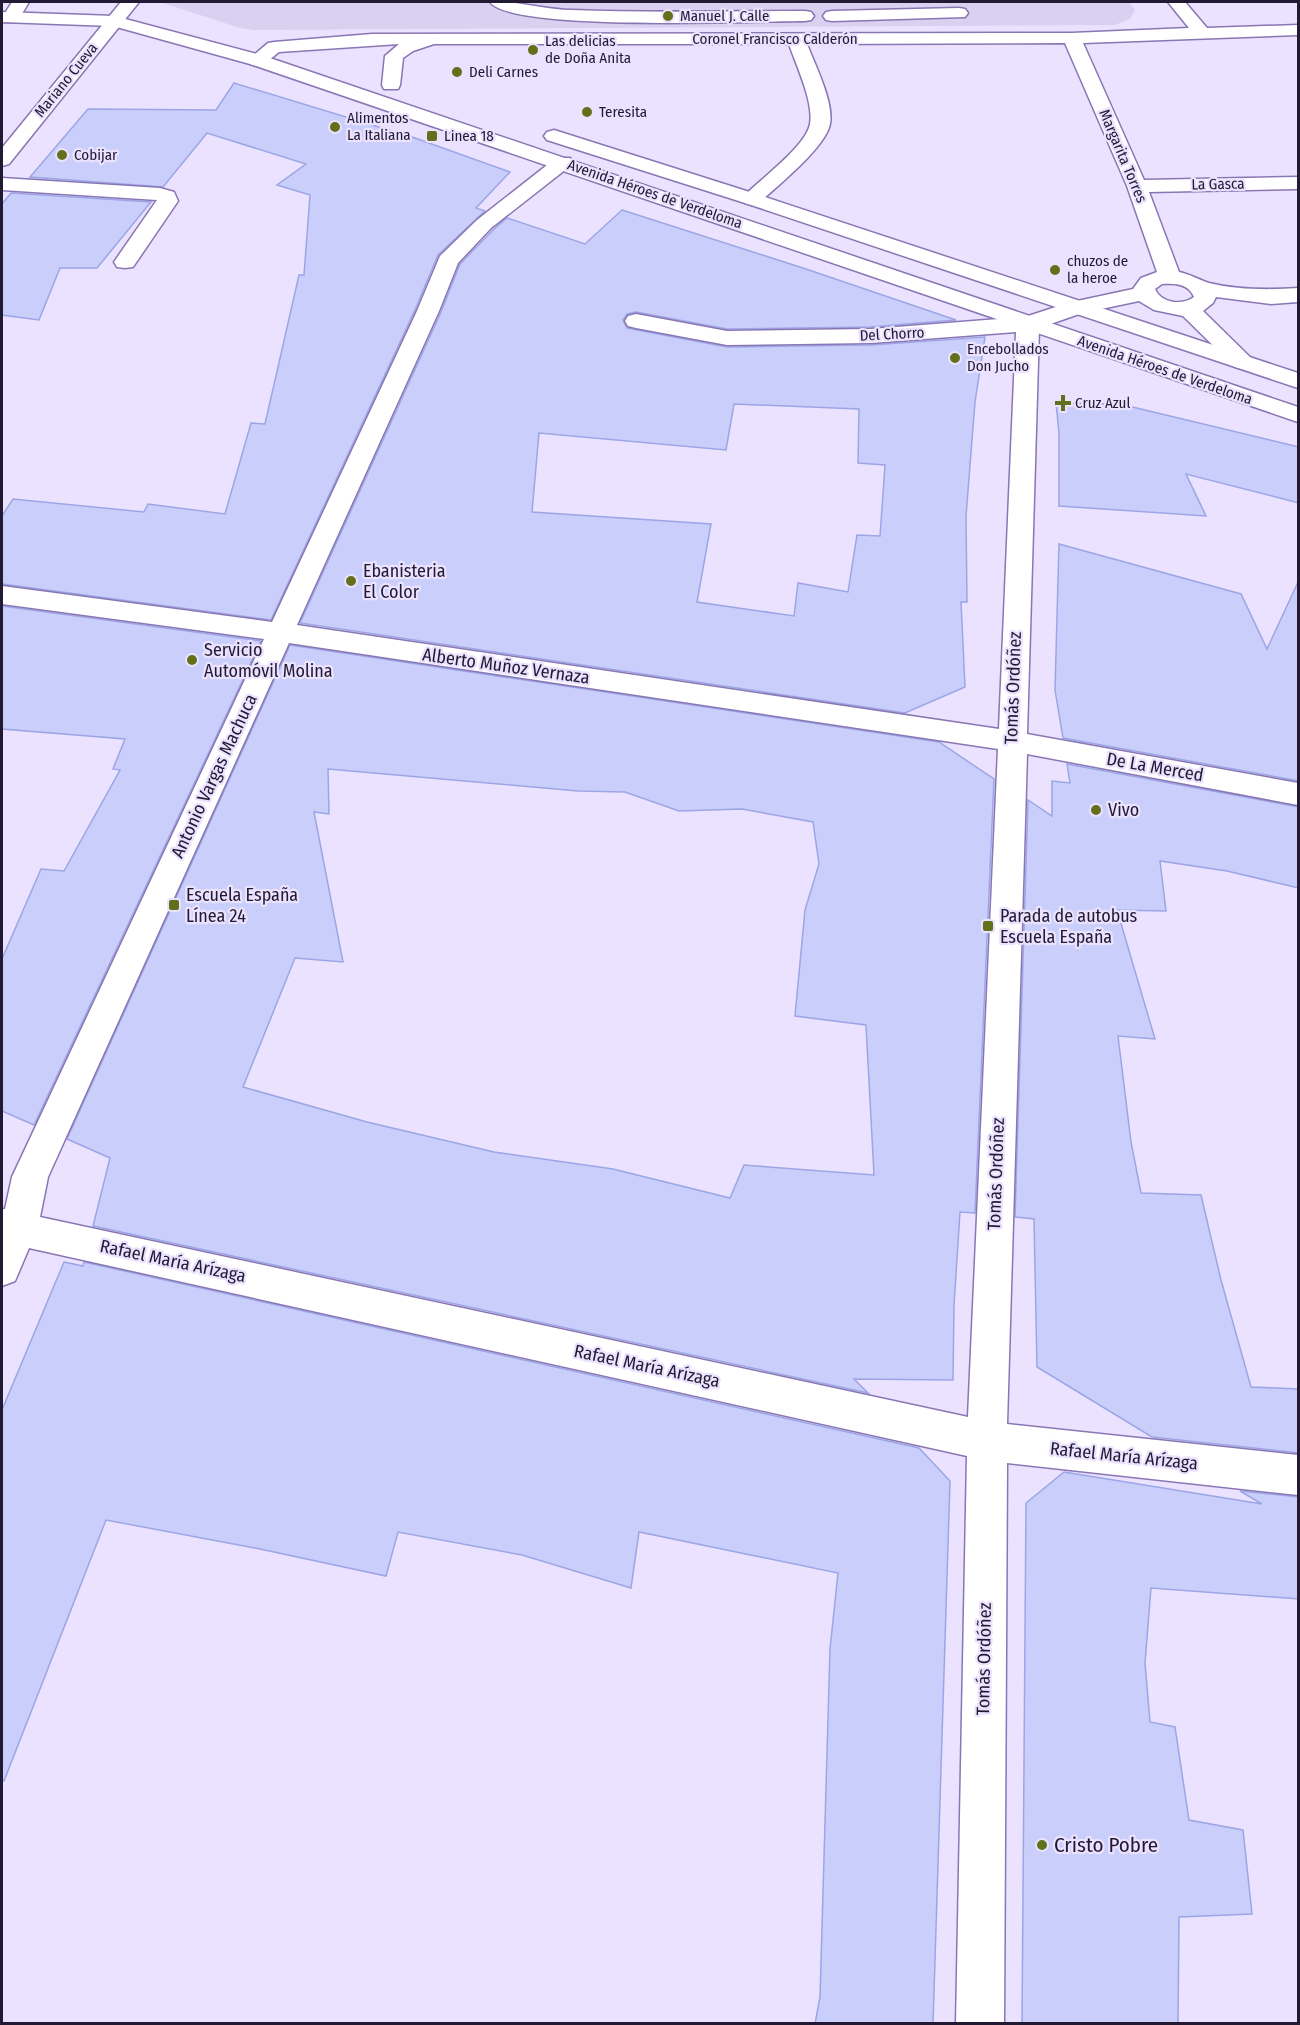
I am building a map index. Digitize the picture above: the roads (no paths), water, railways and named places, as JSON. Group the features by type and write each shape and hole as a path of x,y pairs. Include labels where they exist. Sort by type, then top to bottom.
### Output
{"street":[{"path":"56,2 129,3 150,10"},
{"path":"499,2 541,13 579,15 832,16 959,13"},
{"path":"1176,2 1203,34"},
{"name":"Mariano Cueva","path":"2,160 129,3"},
{"name":"Avenida Héroes de Verdeloma","path":"11,12 114,21 254,50 563,162 1028,324 1299,415"},
{"path":"832,16 832,39"},
{"name":"Coronel Francisco Calderón","path":"254,50 372,39 1072,38 1299,30"},
{"name":"Margarita Torres","path":"1072,38 1137,186 1170,277"},
{"path":"391,85 394,56 407,47 434,39"},
{"path":"752,199 813,140 820,124 818,103 796,39"},
{"path":"274,48 414,92"},
{"name":"Avenida Héroes de Verdeloma","path":"538,131 752,199 1299,381"},
{"name":"Antonio Vargas Machuca","path":"2,1269 10,1227 30,1177 428,311 448,261 484,224 563,162"},
{"name":"La Gasca","path":"1137,186 1299,183"},
{"path":"2,184 168,196 168,201 125,262"},
{"path":"1200,288 1204,298 1197,306 1189,309 1154,303 1145,293 1144,288 1152,280 1170,277 1186,280 1200,288 1271,297 1299,295"},
{"name":"Del Chorro","path":"636,321 727,338 871,336 1028,324 1076,308 1145,293"},
{"path":"1189,309 1213,335 1244,362"},
{"name":"Tomás Ordóñez","path":"980,2024 987,1441 1028,324"},
{"name":"Alberto Muñoz Vernaza","path":"2,595 280,632 1011,741"},
{"name":"De La Merced","path":"1011,741 1299,794"},
{"name":"Rafael María Arízaga","path":"10,1227 987,1441 1299,1475"}],"place":[{"name":"Manuel J. Calle","path":"668,16"},
{"name":"Las delicias de Doña Anita","path":"533,50"},
{"name":"Deli Carnes","path":"457,72"},
{"name":"Teresita","path":"587,112"},
{"name":"Alimentos La Italiana","path":"335,127"},
{"name":"Linea 18","path":"432,136"},
{"name":"Cobijar","path":"62,155"},
{"name":"chuzos de la heroe","path":"1055,270"},
{"name":"Encebollados Don Jucho","path":"955,358"},
{"name":"Cruz Azul","path":"1063,403"},
{"name":"Ebanisteria El Color","path":"351,581"},
{"name":"Servicio Automóvil Molina","path":"192,660"},
{"name":"Vivo","path":"1096,810"},
{"name":"Escuela España Línea 24","path":"174,905"},
{"name":"Parada de autobus Escuela España","path":"988,926"},
{"name":"Cristo Pobre","path":"1042,1845"}]}
